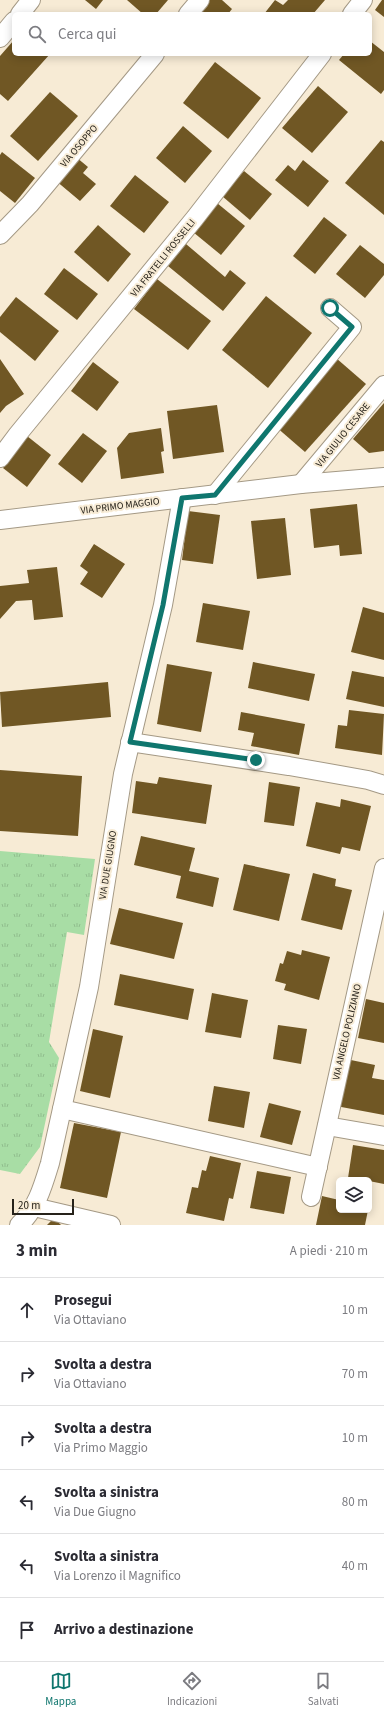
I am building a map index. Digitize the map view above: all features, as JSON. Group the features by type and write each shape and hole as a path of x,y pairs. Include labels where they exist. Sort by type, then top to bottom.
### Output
{"street":[{"path":"22,12 31,0"},
{"path":"190,12 200,0"},
{"path":"354,12 363,0"},
{"path":"0,38 12,23"},
{"name":"VIA OSOPPO","path":"0,235 30,204 153,56"},
{"name":"VIA FRATELLI ROSSELLI","path":"0,458 195,218 320,56"},
{"path":"215,495 352,327 330,308"},
{"name":"VIA GIULIO CESARE","path":"301,484 384,385"},
{"name":"VIA PRIMO MAGGIO","path":"0,520 301,484 384,477"},
{"name":"VIA DUE GIUGNO","path":"19,1225 34,1207 44,1186 62,1109 89,987 120,790 163,605 182,498"},
{"path":"130,742 289,766 368,780 384,785"},
{"name":"VIA ANGELO POLIZIANO","path":"311,1197 384,868"},
{"path":"62,1109 318,1167"},
{"path":"326,1126 384,1136"},
{"path":"34,1207 111,1225"}],"green space":[{"path":"0,851 95,859 84,935 67,932 49,1042 59,1058 40,1147 20,1174 0,1170"}],"building":[{"path":"85,0 103,0 96,9"},
{"path":"127,0 168,0 158,12 141,12"},
{"path":"207,0 222,0 232,9 230,12 197,12"},
{"path":"275,0 283,5 288,0 325,0 315,12 266,12"},
{"path":"382,0 384,0 384,17 375,10"},
{"path":"12,42 12,56 48,56 8,101 0,94 0,56"},
{"path":"372,43 384,52 384,90 381,94 339,60 342,56 372,56"},
{"path":"215,62 261,98 228,139 183,103"},
{"path":"318,86 348,112 312,153 282,128"},
{"path":"50,92 78,116 38,161 10,136"},
{"path":"183,126 212,151 185,183 156,158"},
{"path":"381,140 384,142 384,215 345,183"},
{"path":"2,152 35,178 15,203 0,191 0,155"},
{"path":"76,157 88,167 83,173 96,184 80,201 55,180"},
{"path":"303,160 329,181 308,207 275,180 288,165 295,171"},
{"path":"244,171 272,194 250,220 222,196"},
{"path":"135,175 169,202 144,233 110,206"},
{"path":"217,203 245,226 221,255 193,232"},
{"path":"324,217 347,235 315,274 293,256"},
{"path":"98,225 131,254 108,282 74,252"},
{"path":"186,244 225,277 230,270 246,283 223,311 168,266"},
{"path":"360,245 384,264 384,275 365,298 336,274"},
{"path":"64,268 98,294 77,320 44,294"},
{"path":"157,279 211,321 188,350 134,309"},
{"path":"266,296 312,333 268,388 222,350"},
{"path":"16,297 59,331 35,361 0,332 0,317"},
{"path":"336,358 366,384 305,452 275,426"},
{"path":"0,359 24,394 6,406 0,413"},
{"path":"93,362 119,382 97,411 71,391"},
{"path":"384,403 384,451 369,453 353,439"},
{"path":"217,405 224,452 173,459 167,411"},
{"path":"161,428 164,451 161,452 164,473 121,479 117,448 129,433"},
{"path":"83,433 107,451 82,483 58,464"},
{"path":"27,436 51,455 27,487 3,468"},
{"path":"357,504 362,554 340,556 339,545 314,548 310,509"},
{"path":"188,511 220,515 213,564 182,560"},
{"path":"285,518 291,575 257,579 251,521"},
{"path":"94,544 125,564 102,598 80,584 88,572 80,566"},
{"path":"57,567 63,617 34,620 32,600 16,601 0,619 0,586 29,583 27,570"},
{"path":"203,603 250,611 243,650 196,642"},
{"path":"363,607 384,613 384,660 351,652"},
{"path":"253,662 315,674 309,701 248,688"},
{"path":"167,664 212,672 201,732 157,724"},
{"path":"352,671 384,677 384,707 346,699"},
{"path":"108,682 111,717 2,727 0,692"},
{"path":"349,710 384,714 382,755 335,748 338,725 347,726"},
{"path":"241,712 305,724 299,755 251,746 254,733 238,730"},
{"path":"0,770 82,776 78,836 0,831"},
{"path":"159,777 212,785 206,824 132,813 136,781 157,784"},
{"path":"269,782 300,787 294,826 264,822"},
{"path":"341,799 371,806 360,851 342,847 340,854 306,846 316,802 340,807"},
{"path":"141,836 195,848 189,871 219,878 213,907 176,898 181,876 134,865"},
{"path":"244,864 290,874 279,921 233,910"},
{"path":"313,873 336,879 335,886 352,890 342,930 301,920"},
{"path":"119,908 183,923 174,959 110,944"},
{"path":"302,950 330,957 319,1000 284,990 286,984 275,981 280,963 283,964 287,951 301,955"},
{"path":"120,974 194,989 188,1020 114,1005"},
{"path":"212,993 248,1000 241,1038 205,1032"},
{"path":"366,999 384,1003 384,1043 358,1038"},
{"path":"278,1025 307,1029 301,1064 273,1059"},
{"path":"93,1029 123,1036 110,1098 80,1091"},
{"path":"346,1059 375,1065 372,1078 384,1080 384,1115 336,1106"},
{"path":"214,1086 250,1092 244,1128 208,1121"},
{"path":"269,1103 301,1111 292,1145 260,1137"},
{"path":"74,1123 121,1132 107,1198 60,1188"},
{"path":"353,1145 384,1150 384,1184 372,1182 372,1177 348,1177"},
{"path":"210,1156 241,1163 233,1199 229,1198 224,1221 186,1213 192,1187 198,1188 202,1170 206,1171"},
{"path":"257,1171 291,1177 284,1214 250,1208"},
{"path":"322,1196 336,1199 336,1213 367,1213 365,1225 316,1225"},
{"path":"54,1218 61,1225 47,1225"}],"route":[{"path":"256,760 130,742 163,605 182,498 215,495 352,327 330,308"}]}
